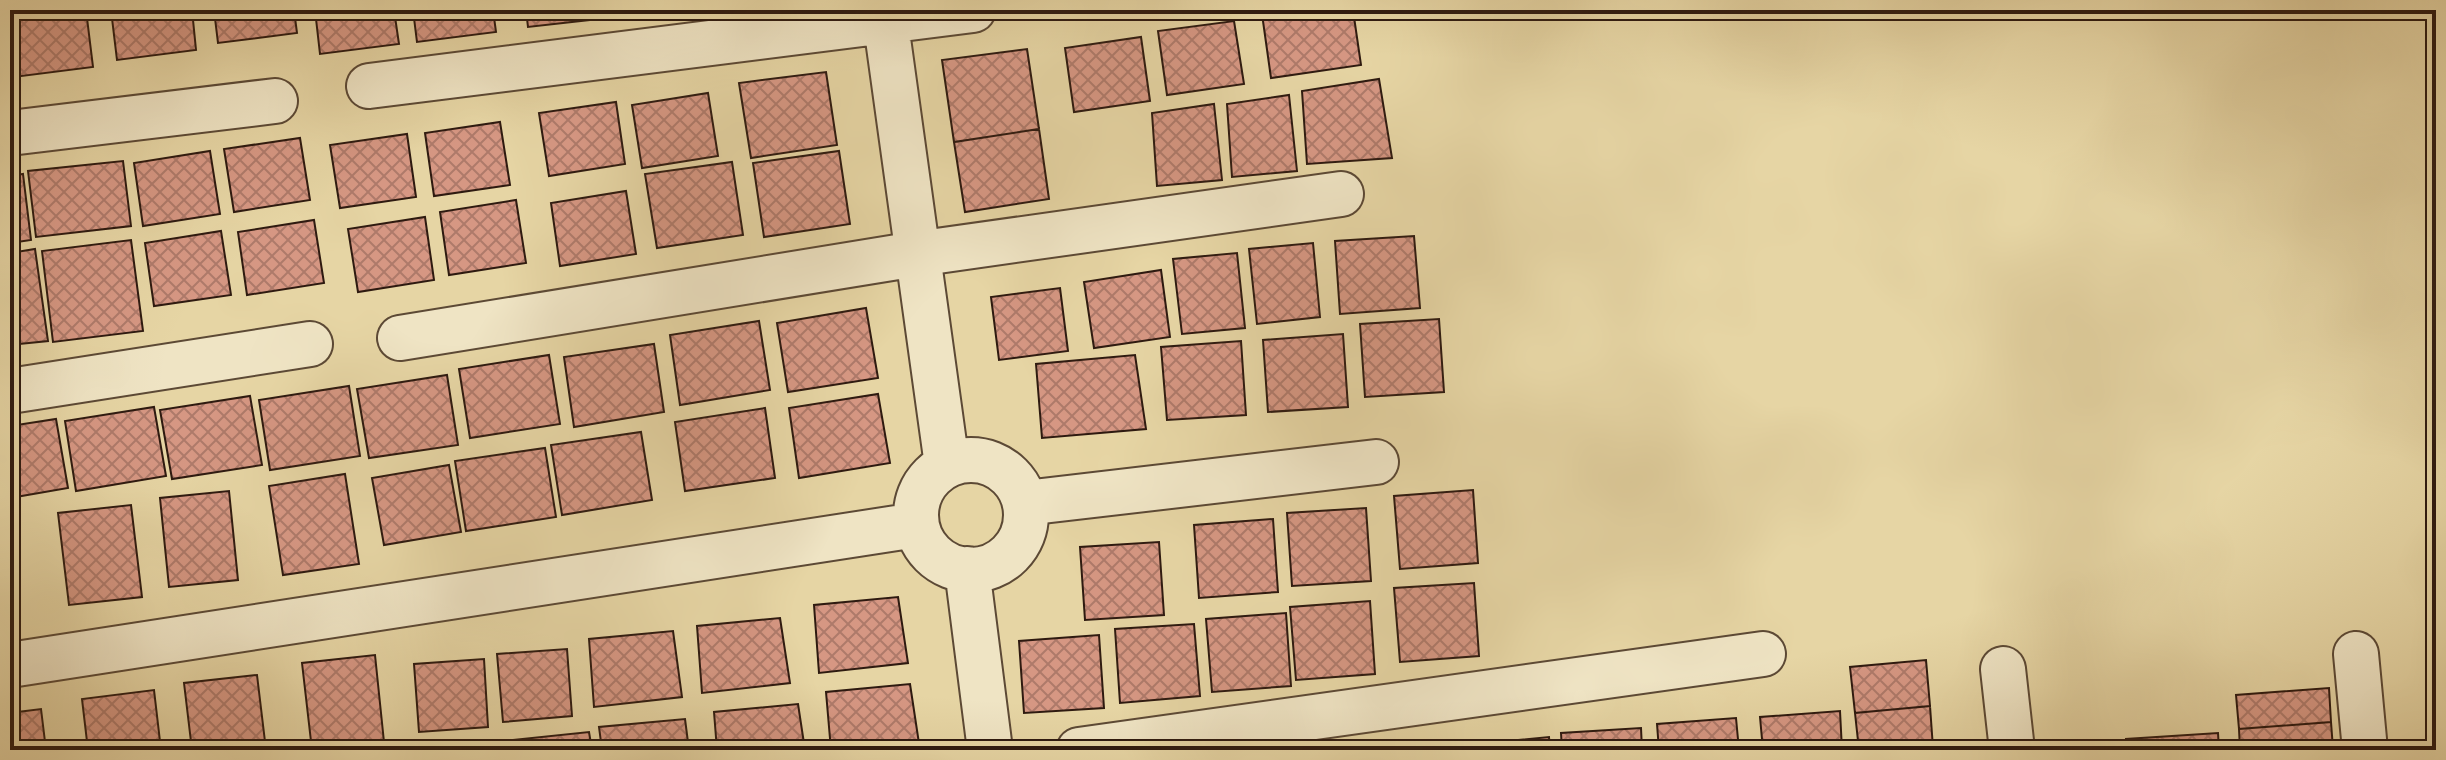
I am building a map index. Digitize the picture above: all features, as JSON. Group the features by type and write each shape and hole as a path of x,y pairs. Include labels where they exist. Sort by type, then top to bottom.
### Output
{"street":[{"path":"369,86 884,16 973,10"},
{"path":"884,16 947,465"},
{"path":"10,133 275,101"},
{"path":"400,338 916,254 1341,194"},
{"path":"10,391 310,344"},
{"path":"966,459 986,461 1003,470 1018,484 1025,503 1026,520 1022,536 1013,551 1000,562 984,569 949,566 934,556 922,542 916,525 916,507 921,489 932,474 947,465 966,459"},
{"path":"1025,503 1376,462"},
{"path":"10,665 916,525"},
{"path":"967,569 990,750"},
{"path":"1079,750 1763,654"},
{"path":"2356,654 2365,750"},
{"path":"2003,669 2012,750"}],"building":[{"path":"10,10 86,10 93,67 14,77"},
{"path":"111,10 192,10 196,50 117,60"},
{"path":"214,10 294,10 297,33 218,43"},
{"path":"315,10 394,10 399,44 320,54"},
{"path":"413,10 493,10 496,32 417,42"},
{"path":"526,10 606,10 607,18 528,27"},
{"path":"1288,10 1353,10 1361,65 1271,78 1262,14"},
{"path":"1234,21 1244,84 1167,95 1158,31"},
{"path":"1141,37 1150,101 1074,112 1065,48"},
{"path":"1027,49 1039,129 954,142 942,60"},
{"path":"826,72 837,145 751,158 739,83"},
{"path":"1379,79 1392,158 1307,164 1302,91"},
{"path":"708,93 718,156 642,168 632,105"},
{"path":"1289,95 1297,171 1232,177 1227,104"},
{"path":"616,102 625,164 549,176 539,113"},
{"path":"1214,104 1222,180 1157,186 1152,113"},
{"path":"500,122 510,185 434,196 425,133"},
{"path":"1039,129 1049,199 965,212 954,142"},
{"path":"407,134 416,197 340,208 330,145"},
{"path":"300,138 310,200 234,212 224,149"},
{"path":"210,151 220,214 143,226 134,163"},
{"path":"839,151 850,224 764,237 753,163"},
{"path":"123,161 131,226 36,237 28,171"},
{"path":"732,162 743,235 657,248 645,174"},
{"path":"23,174 31,240 10,243 10,176"},
{"path":"626,191 636,254 560,266 551,203"},
{"path":"516,200 526,263 449,275 440,212"},
{"path":"425,217 434,280 358,292 348,229"},
{"path":"314,220 324,283 247,295 238,232"},
{"path":"221,231 231,295 154,306 145,243"},
{"path":"1414,236 1420,308 1340,314 1335,241"},
{"path":"131,240 143,331 53,342 42,251"},
{"path":"1313,243 1320,317 1257,324 1249,249"},
{"path":"35,249 48,341 10,345 10,253"},
{"path":"1237,253 1245,328 1182,334 1173,259"},
{"path":"1161,270 1170,337 1094,348 1084,282"},
{"path":"1060,288 1068,351 999,360 991,297"},
{"path":"866,308 878,378 788,392 777,323"},
{"path":"1439,319 1444,392 1365,397 1360,324"},
{"path":"759,321 770,390 680,405 670,335"},
{"path":"1343,334 1348,407 1268,412 1263,340"},
{"path":"1241,341 1246,415 1167,420 1161,347"},
{"path":"654,344 664,412 574,427 564,357"},
{"path":"549,355 560,424 470,438 459,369"},
{"path":"1135,355 1146,429 1042,438 1036,364"},
{"path":"447,375 458,445 369,458 357,389"},
{"path":"349,386 360,456 270,470 259,400"},
{"path":"878,394 890,463 799,478 789,408"},
{"path":"250,396 262,465 172,479 160,410"},
{"path":"154,407 166,476 76,491 65,421"},
{"path":"765,408 775,478 685,491 675,422"},
{"path":"56,419 68,488 10,498 10,426"},
{"path":"641,432 652,500 562,515 551,445"},
{"path":"545,448 556,517 466,531 455,461"},
{"path":"449,465 461,532 384,545 372,478"},
{"path":"345,474 359,564 283,575 269,486"},
{"path":"1473,490 1478,563 1400,569 1394,496"},
{"path":"229,491 238,580 169,587 160,498"},
{"path":"131,505 142,597 69,605 58,513"},
{"path":"1366,508 1371,581 1292,586 1287,513"},
{"path":"1273,519 1278,592 1199,598 1194,525"},
{"path":"10,523 16,605 10,605"},
{"path":"1159,542 1164,615 1085,620 1080,547"},
{"path":"1474,583 1479,656 1400,662 1394,588"},
{"path":"898,597 908,663 819,673 814,605"},
{"path":"1370,601 1375,674 1296,680 1290,607"},
{"path":"1286,613 1291,686 1212,692 1206,619"},
{"path":"780,618 790,683 702,693 697,626"},
{"path":"1194,624 1200,696 1120,703 1115,629"},
{"path":"673,631 682,697 594,707 589,639"},
{"path":"1099,635 1104,708 1024,713 1019,641"},
{"path":"567,649 572,716 503,722 497,654"},
{"path":"375,655 384,742 312,750 302,663"},
{"path":"484,659 488,727 419,732 414,664"},
{"path":"1926,660 1930,706 1855,713 1850,667"},
{"path":"257,675 266,750 192,750 184,683"},
{"path":"2436,676 2436,710 2429,710 2427,677"},
{"path":"910,684 920,750 831,750 826,692"},
{"path":"2329,688 2331,722 2239,729 2236,695"},
{"path":"154,690 161,750 88,750 82,699"},
{"path":"798,704 805,750 717,750 714,712"},
{"path":"1930,706 1933,748 1859,750 1855,713"},
{"path":"41,709 46,750 10,750 10,713"},
{"path":"2429,710 2436,710 2436,739 2431,739"},
{"path":"1840,711 1842,750 1763,750 1760,717"},
{"path":"1736,718 1739,750 1659,750 1657,724"},
{"path":"685,719 689,750 602,750 599,727"},
{"path":"2331,722 2333,749 2240,750 2239,729"},
{"path":"1641,728 1642,750 1562,750 1561,733"},
{"path":"589,732 592,750 505,750 504,741"},
{"path":"2218,733 2219,750 2127,750 2126,739"},
{"path":"1549,737 1550,750 1456,750 1456,746"},
{"path":"497,742 498,750 418,750"}]}
